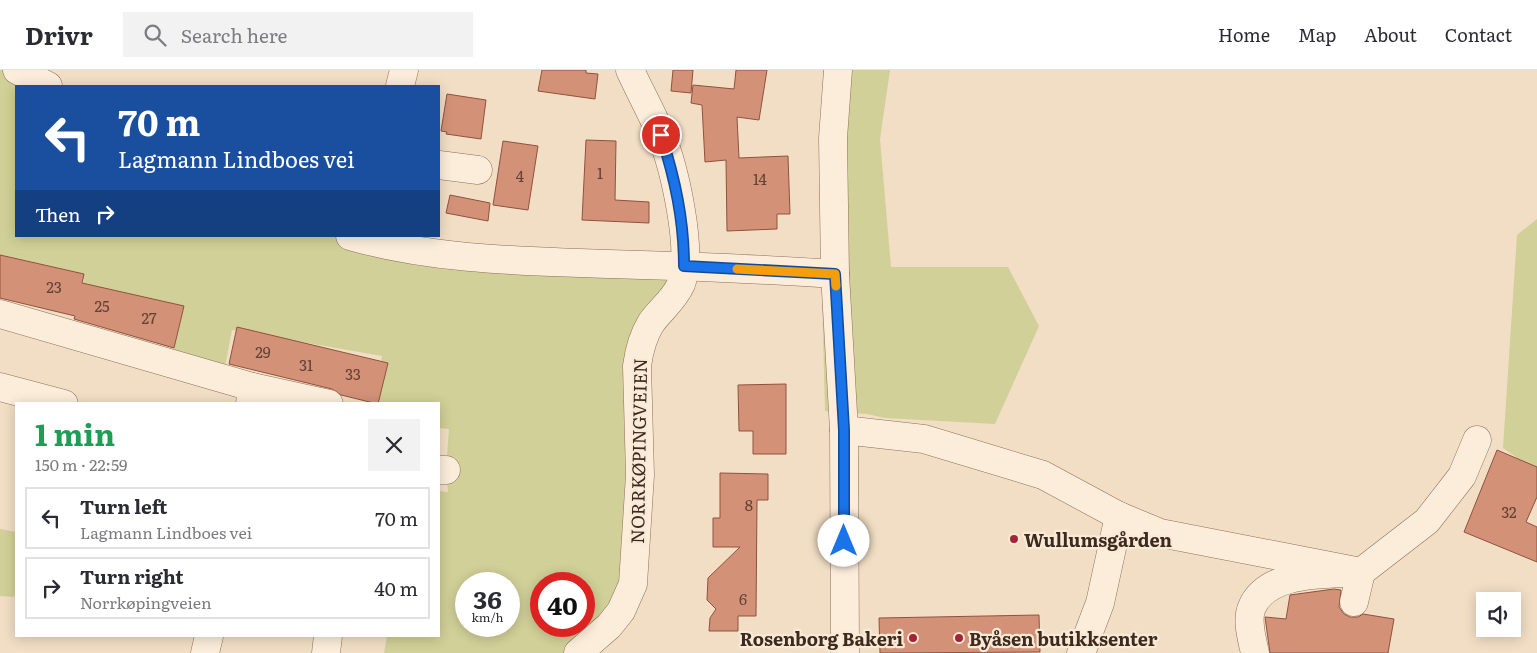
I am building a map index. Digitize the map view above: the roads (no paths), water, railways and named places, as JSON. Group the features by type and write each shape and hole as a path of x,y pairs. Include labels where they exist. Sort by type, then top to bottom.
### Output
{"street":[{"path":"400,85 404,70"},
{"name":"NORRKØPINGVEIEN","path":"578,653 609,626 621,611 634,584 640,475 637,366 640,348 651,323 671,301 681,283 684,266 684,232 675,178 661,135 630,70"},
{"path":"838,70 833,138 835,274 844,430 845,653"},
{"path":"21,71 46,85"},
{"path":"440,165 478,170"},
{"path":"357,237 410,242 527,261 684,266 835,274"},
{"path":"0,314 251,396 310,402"},
{"path":"0,387 56,402"},
{"path":"844,430 924,440 1043,475 1119,516 1160,533 1361,572"},
{"path":"1255,653 1250,627 1251,608 1263,592 1290,577 1361,572 1427,521 1462,476 1476,440"},
{"path":"1081,653 1100,603 1119,516"},
{"path":"1354,602 1361,572"},
{"path":"205,653 209,637"},
{"path":"326,653 328,637"}],"place":[{"name":"Wullumsgården","path":"1014,539"},
{"name":"Rosenborg Bakeri","path":"913,638"},
{"name":"Byåsen butikksenter","path":"959,638"}]}
